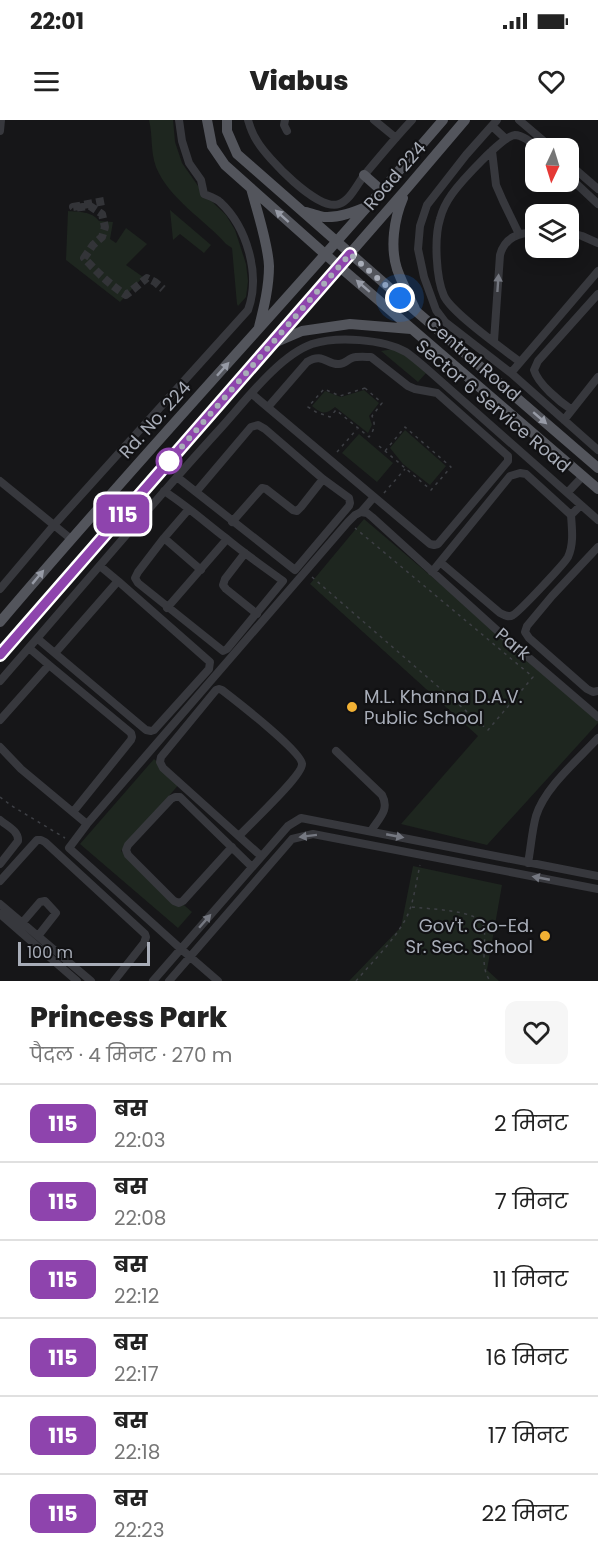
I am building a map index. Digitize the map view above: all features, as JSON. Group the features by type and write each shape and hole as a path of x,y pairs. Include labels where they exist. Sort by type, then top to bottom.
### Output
{"main road":[{"name":"Central Road","path":"207,120 212,146 225,165 598,489"},
{"name":"Central Road","path":"227,120 227,131 237,154 598,468"},
{"name":"Road 224","path":"338,242 443,120"},
{"name":"Road 224","path":"350,254 465,120"},
{"path":"364,175 382,191"},
{"path":"408,187 397,212 393,244 396,267 417,312"},
{"path":"251,188 269,265 267,297 258,330"},
{"path":"302,211 323,217 342,215 370,204"},
{"name":"Rd. No. 224","path":"0,622 71,539 338,242"},
{"name":"Rd. No. 224","path":"0,655 350,254"},
{"path":"272,344 302,331 350,324 412,329"}],"street":[{"path":"0,131 1,120"},
{"path":"0,589 54,525 235,325 248,310 252,301 252,266 240,229 219,201 204,194 201,180 189,164 179,120"},
{"path":"248,120 257,141 270,159 315,198 334,205 339,204 350,195 364,175 412,120"},
{"path":"285,120 284,125 287,131"},
{"path":"374,120 386,123 396,138"},
{"path":"519,120 540,138"},
{"path":"506,139 495,123 466,155 427,205 420,226 418,249 424,277 436,310 445,322 511,373 598,450"},
{"path":"520,362 459,313 445,298 440,278 437,242 440,219 452,195 472,171 506,139 515,135 525,139"},
{"path":"492,151 496,185 519,234"},
{"path":"579,173 598,189"},
{"path":"579,186 598,204"},
{"path":"494,341 502,249 510,238 525,233"},
{"path":"579,235 598,243"},
{"path":"511,373 598,271"},
{"path":"572,410 540,382 534,370 538,361 598,294"},
{"name":"Sector 6 Service Road","path":"0,681 163,492 252,394 290,356 312,344 335,340 384,343 406,352 598,520"},
{"path":"268,407 312,359 322,358 342,364 353,357 372,357 408,386 437,393 508,456"},
{"path":"564,420 598,377"},
{"path":"252,394 429,544 438,544 508,461 508,456 516,447"},
{"path":"196,492 251,427 258,426 265,429 349,498 350,503 291,587 87,824 69,848 218,981"},
{"path":"432,572 440,562 510,476 525,474 571,515 573,534 568,558 512,616 500,613 440,562"},
{"path":"568,492 583,476"},
{"path":"177,477 232,522 301,572"},
{"path":"232,522 262,488 297,511 323,478"},
{"path":"0,481 71,539"},
{"path":"150,484 189,509 291,587"},
{"path":"301,572 355,515 376,499"},
{"path":"571,515 581,505"},
{"path":"189,509 164,538 135,578 167,608 223,651 283,581"},
{"path":"361,512 372,517 500,633 598,717"},
{"path":"164,538 201,570"},
{"path":"167,608 227,539"},
{"path":"598,546 552,596 527,626 525,632 587,689 593,692 598,691"},
{"path":"245,553 223,585 256,614"},
{"path":"38,639 146,730 151,731 209,669 210,662 100,566"},
{"path":"55,653 118,581"},
{"path":"29,648 131,732 132,737 72,812"},
{"path":"0,720 49,665"},
{"path":"239,836 293,781 302,763 300,757 285,742 219,689 161,757 160,762 163,768 261,856"},
{"path":"528,863 539,808 561,777 598,738"},
{"path":"0,747 21,769 87,824"},
{"path":"336,751 382,795 386,808 371,831"},
{"path":"232,847 183,902 179,903 174,901 128,855 126,850 128,845 171,799 180,797 232,847 252,867"},
{"path":"153,981 288,826 301,818 598,876"},
{"path":"0,820 17,833 19,838 0,864"},
{"path":"169,981 292,839 313,834 598,890"},
{"path":"0,881 37,840 42,840 145,934 144,943 114,981"},
{"path":"22,923 40,902 45,902 56,914 38,936"},
{"path":"0,904 91,981"},
{"path":"0,914 77,981"}],"path":[{"path":"365,388 382,403 372,416 374,429 369,437 358,428 336,410 330,417 308,407 324,389 340,396 365,388"},
{"path":"379,446 431,490 451,467 405,427 385,451"},
{"path":"330,460 358,428"},
{"path":"376,499 405,468"},
{"name":"Park","path":"301,572 488,730 533,677 348,522"},
{"path":"0,797 73,842"},
{"path":"356,981 399,930 411,907 422,855"},
{"path":"411,907 454,912 479,919 483,924 485,975 490,981"}],"shaded area":[{"path":"149,120 173,120 175,142 182,163 203,193 226,215 235,230 246,264 248,281 246,297 238,306 232,248 169,189 154,161"},
{"path":"170,210 211,245 204,253 180,234 173,240"},
{"path":"68,211 93,215 99,221 113,222 110,239 116,243 126,228 147,244 126,265 143,277 120,302 66,260"},
{"path":"399,348 427,372 418,382 381,351"},
{"path":"364,390 379,403 369,416 372,425 368,433 335,407 324,413 312,406 325,391 341,397"},
{"path":"405,430 446,466 430,485 403,464 390,448"},
{"path":"359,434 393,463 377,482 342,453"},
{"path":"364,519 598,718 598,723 487,845 401,824 478,736 310,584"},
{"path":"154,759 181,782 121,851 192,912 178,928 80,844"},
{"path":"413,866 502,885 487,970 499,981 349,981 401,927"}],"tunnel":[{"path":"104,201 73,207 90,206 102,214 105,227 102,237 84,258 126,295 147,278 163,289"}],"bus line":[{"name":"115","path":"0,655 350,254"}],"place":[{"name":"M.L. Khanna D.A.V. Public School","path":"352,707"},
{"name":"Gov't. Co-Ed. Sr. Sec. School","path":"545,936"}],"route":[{"path":"169,461 165,466 350,254 400,298"}]}
